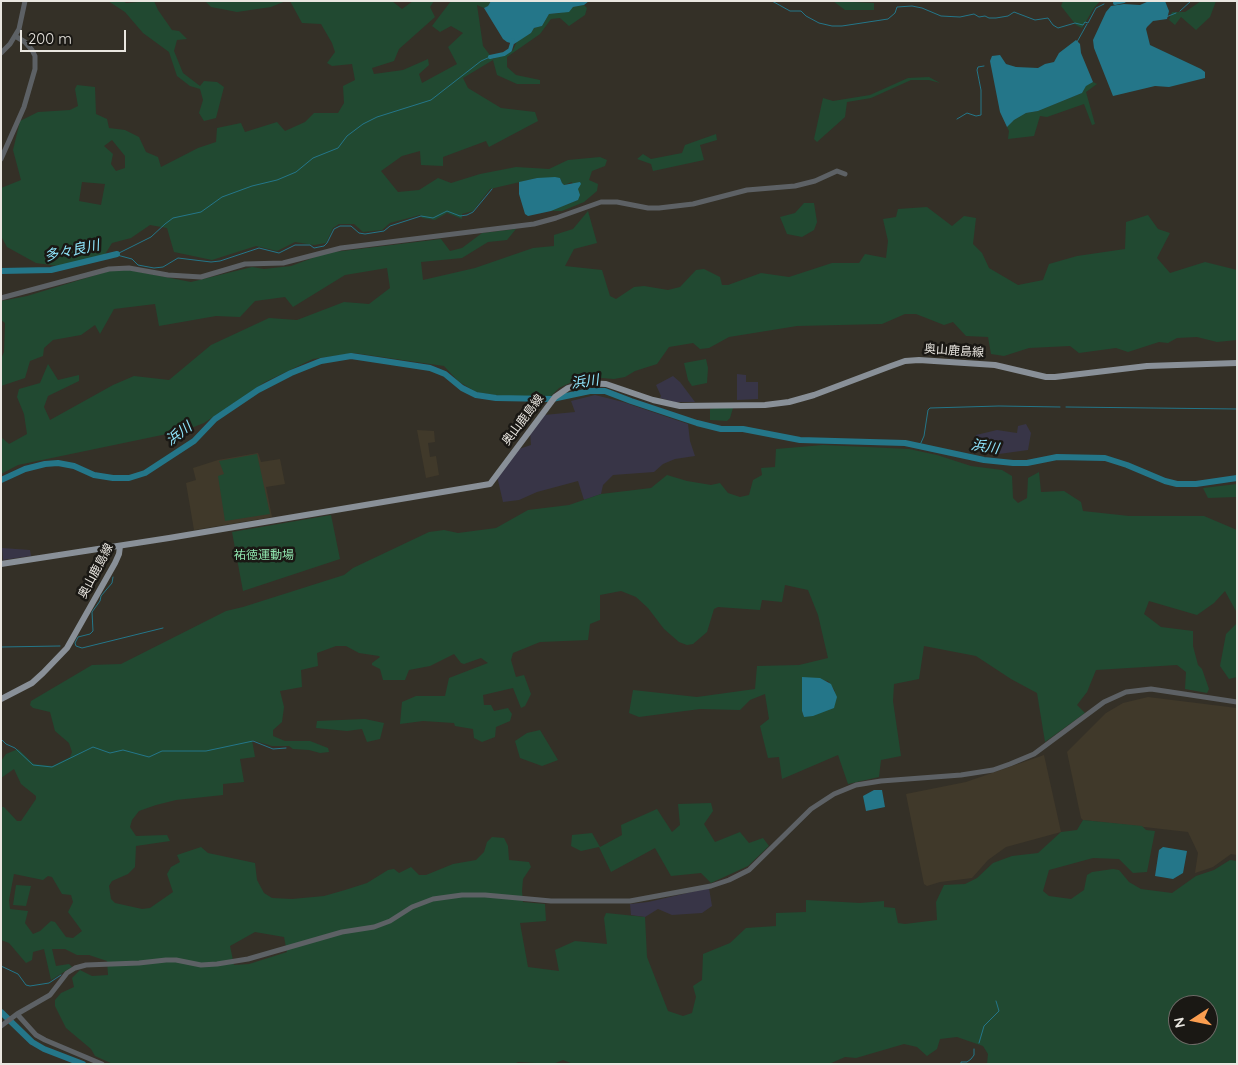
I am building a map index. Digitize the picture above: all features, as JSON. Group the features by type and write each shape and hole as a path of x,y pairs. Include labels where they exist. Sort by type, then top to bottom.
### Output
{"main road":[{"name":"奥山鹿島線","path":"1,700 32,683 67,648 117,559 120,546 490,484 555,397 568,388 584,383 596,382 606,384 653,400 680,406 765,405 789,402 814,395 905,361 932,359 995,365 1046,377 1140,366 1237,362"},
{"path":"1,564 120,546"}],"street":[{"path":"1,53 15,36 22,19 25,1"},
{"path":"1,159 24,106 35,69 32,50 25,42 15,36"},
{"path":"1,298 109,269 129,268 168,275 201,277 245,264 283,263 341,248 534,224 601,202 617,202 648,208 659,208 693,204 762,187 795,186 815,181 832,172 842,172 845,174"},
{"path":"3,1025 17,1014 44,999 67,974 75,968 86,964 139,964 176,960 201,965 248,959 333,934 374,927 412,907 433,899 462,895 551,901 630,901 711,886 749,870 811,809 834,794 856,785 993,770 1040,750 1104,702 1126,692 1151,689 1237,702"},
{"path":"17,1014 44,1040 102,1064"}],"shaded area":[{"path":"737,374 746,375 746,382 758,382 758,399 737,400"},
{"path":"673,376 695,402 675,402 660,398 661,396 656,385"},
{"path":"595,395 623,402 688,424 690,441 695,456 675,459 663,464 654,472 613,475 603,485 601,494 584,500 578,481 537,492 519,500 503,502 497,476 516,450 531,445 530,432 544,415 575,412 571,401"},
{"path":"1026,424 1031,433 1028,450 999,454 973,450 976,435 997,430 1017,433 1018,426"},
{"path":"417,430 434,431 435,442 428,443 430,457 436,456 439,475 426,478"},
{"path":"258,453 261,462 280,459 285,484 266,487 272,517 194,530 186,483 196,480 193,468 218,460"},
{"path":"2,548 30,550 31,556 3,560"},
{"path":"1148,697 1237,708 1237,855 1231,854 1213,867 1195,873 1198,853 1188,832 1083,820 1081,818 1067,752 1106,713 1123,703"},
{"path":"1044,755 1061,832 1006,847 988,860 972,878 940,882 927,886 924,884 906,794 966,782"},
{"path":"709,888 712,906 702,913 672,915 658,909 645,917 631,915 630,904 648,902"}],"green space":[{"path":"108,1 123,1 126,3 154,1 172,30 179,31 187,39 177,40 174,51 183,73 200,86 204,81 217,82 224,87 216,118 204,121 199,113 203,100 200,89 190,86 177,76 169,52 143,33 125,12"},
{"path":"205,1 286,1 271,7 237,12 211,7"},
{"path":"290,1 392,1 402,9 413,1 434,1 430,7 435,17 399,49 394,61 372,68 374,74 403,70 428,59 429,65 419,74 422,83 457,64 448,47 463,33 451,26 440,32 432,26 451,1 491,1 484,8 477,5 483,46 493,59 513,50 517,41 531,33 534,28 542,26 549,14 561,13 573,7 584,5 587,8 585,15 569,26 560,18 551,19 540,34 507,57 507,67 516,75 540,80 540,84 517,84 497,75 493,60 463,78 468,88 501,108 535,112 538,121 489,147 486,141 443,157 443,166 421,165 420,151 402,156 381,171 398,192 419,190 438,178 451,183 480,174 516,167 549,169 568,160 600,157 607,160 605,166 592,171 589,180 598,184 597,191 584,202 562,211 551,211 578,200 572,182 564,185 560,178 537,178 490,189 473,211 462,214 462,219 447,213 435,220 422,218 420,215 390,223 382,230 363,232 354,224 339,224 333,228 326,243 314,245 295,242 277,251 256,246 212,260 174,252 167,228 150,225 131,238 112,243 104,256 58,266 36,263 7,247 1,236 1,188 21,180 13,150 20,121 38,112 70,110 78,106 75,89 77,85 95,87 96,114 107,119 109,128 125,130 139,137 146,152 158,157 161,167 198,148 216,142 217,128 241,123 245,132 277,122 285,131 305,122 314,113 338,113 344,103 343,86 355,80 352,64 332,66 327,63 335,52 321,24 302,23","holes":["112,140 125,156 125,168 116,171 111,164 113,154 104,146","82,182 105,184 101,205 79,201"]},
{"path":"833,1 874,3 874,10 845,10"},
{"path":"1063,1 1100,1 1082,28 1076,25 1061,6"},
{"path":"1201,1 1216,1 1210,17 1196,30 1181,17 1175,25 1169,20 1172,12 1185,12"},
{"path":"929,77 940,83 929,80 911,80 871,98 847,102 845,117 817,142 814,139 823,98 833,101 870,95 908,78"},
{"path":"1093,82 1097,84 1086,92 1095,124 1092,125 1084,104 1047,117 1040,116 1034,136 1008,139 1009,131 1007,127 1014,120 1026,113 1038,111 1082,93 1086,85"},
{"path":"716,134 717,140 700,145 704,160 653,171 651,164 637,159 643,154 651,159 682,153 685,145"},
{"path":"804,203 814,203 817,222 814,230 802,237 787,234 780,217 795,213"},
{"path":"927,207 952,226 964,216 976,218 973,244 982,253 989,268 1018,285 1043,280 1049,264 1077,256 1125,249 1126,222 1148,215 1158,229 1170,233 1157,258 1170,273 1205,262 1237,270 1237,340 1217,342 1197,337 1177,338 1168,343 1159,342 1128,352 1116,348 1079,353 1070,346 1029,348 1004,356 991,354 988,337 966,336 953,322 944,325 916,314 905,314 882,324 797,326 729,337 709,348 700,349 693,343 669,347 657,364 635,371 625,377 614,379 589,377 574,381 559,388 550,397 508,397 476,392 458,381 444,366 354,353 313,359 265,382 204,423 186,430 18,465 1,474 1,437 9,444 27,434 24,414 17,397 19,389 40,383 48,364 58,380 79,375 79,381 48,396 44,407 50,420 113,385 134,376 169,380 211,345 269,318 297,320 344,302 369,304 390,288 387,268 345,275 293,307 285,297 255,301 240,317 216,316 159,326 155,304 114,309 100,334 95,325 81,335 53,340 44,348 43,356 30,361 25,378 1,386 1,359 4,352 5,323 1,320 1,301 27,296 119,268 191,282 252,267 264,269 291,266 326,253 441,239 450,251 462,248 482,233 516,229 507,240 488,242 462,258 421,262 423,280 475,268 533,248 554,246 554,235 573,229 588,211 597,243 574,249 565,266 602,270 610,296 616,299 634,287 644,286 668,290 680,287 696,270 704,269 720,277 722,285 728,285 761,273 789,277 832,263 859,263 865,254 886,258 888,241 883,219 896,217 898,209"},
{"path":"706,359 708,368 707,383 692,386 688,380 684,363"},
{"path":"733,408 727,421 710,420 710,409"},
{"path":"823,445 909,449 937,455 971,466 1002,470 1012,476 1013,498 1018,503 1027,498 1028,478 1039,472 1041,492 1064,491 1081,502 1083,511 1129,516 1204,516 1237,530 1237,613 1225,591 1214,603 1197,615 1149,601 1144,614 1161,627 1193,631 1193,646 1198,665 1202,669 1209,689 1207,693 1185,689 1186,672 1177,665 1096,670 1087,692 1077,705 1085,713 1045,742 1037,693 1011,679 976,656 924,646 919,679 894,684 893,701 901,756 881,760 879,777 848,784 838,755 782,779 779,757 768,758 760,726 769,719 765,694 750,700 740,710 700,709 639,717 629,713 633,690 697,697 755,689 757,666 799,665 828,658 818,615 808,590 785,585 782,602 762,600 760,610 718,607 714,609 707,632 693,644 687,645 679,642 664,629 648,608 636,597 621,591 600,595 600,620 590,624 588,640 540,642 513,653 511,660 516,677 524,675 531,694 525,706 521,708 513,688 483,695 484,705 491,705 494,711 508,708 512,714 510,721 496,727 495,737 482,742 474,738 473,729 455,726 454,723 423,721 400,724 402,702 416,696 445,696 449,678 488,663 481,658 464,664 454,654 430,666 409,670 405,680 383,680 380,669 372,665 379,656 359,653 346,646 336,646 317,653 318,666 301,670 302,687 280,691 284,707 282,722 273,730 273,736 285,741 310,741 328,748 329,752 320,753 293,749 289,746 272,746 252,740 255,757 240,759 244,782 223,784 223,795 176,800 139,811 132,820 130,827 136,836 167,835 170,841 136,846 135,867 128,874 112,881 109,886 111,899 115,903 142,909 150,908 173,892 167,874 171,867 180,862 177,855 201,847 208,853 255,863 257,880 264,893 272,898 292,899 324,896 345,890 367,883 388,870 394,869 399,873 411,867 419,875 426,875 453,864 476,860 484,852 487,842 492,837 504,838 508,846 509,860 529,862 531,867 523,879 523,902 545,904 546,921 520,923 528,967 559,971 555,950 575,941 607,944 604,918 606,913 645,917 647,957 668,1011 683,1016 692,1013 696,997 693,986 702,980 703,954 730,943 746,928 776,926 776,913 806,912 806,900 860,903 884,901 884,907 895,908 898,923 905,924 937,920 936,902 944,885 965,884 977,878 993,863 1012,856 1038,853 1061,832 1077,830 1083,820 1142,826 1146,830 1155,831 1147,872 1133,873 1119,859 1093,858 1049,870 1043,891 1049,896 1071,899 1084,890 1087,875 1092,872 1113,869 1119,870 1129,882 1141,889 1172,893 1196,876 1214,870 1230,860 1237,861 1237,1064 987,1064 988,1054 983,1046 957,1037 940,1039 937,1049 927,1056 917,1047 904,1044 856,1058 845,1057 829,1064 573,1064 563,1060 553,1064 518,1062 514,1064 113,1064 95,1056 91,1049 66,1028 55,1006 55,1000 61,993 74,987 72,978 80,970 92,976 108,975 107,961 89,955 77,955 65,949 52,949 56,966 69,964 72,967 51,980 44,949 33,952 32,960 26,963 9,943 1,940 1,807 4,807 17,821 21,821 36,799 36,796 21,784 14,769 1,778 1,761 6,754 18,749 34,764 52,766 70,757 72,752 69,743 55,731 50,712 33,708 30,705 31,701 92,665 121,664 226,611 344,575 353,568 429,532 444,530 458,533 496,528 528,510 569,505 601,494 651,488 667,475 711,485 720,483 728,493 740,497 749,495 753,480 762,475 761,468 775,467 776,449","holes":["802,678 828,681 835,691 804,717 802,711","14,874 43,880 48,876 52,877 62,894 71,895 73,902 68,912 82,931 73,938 66,937 55,922 51,921 40,931 33,934 25,923 28,911 10,909 9,900","255,932 284,937 287,952 249,964 234,965 230,946"]},
{"path":"257,454 270,514 225,521 218,476 224,474 219,461"},
{"path":"1237,484 1237,516 1236,497 1208,498 1203,488"},
{"name":"祐徳運動場","path":"331,515 340,559 243,591 232,532"},
{"path":"1237,623 1237,677 1229,679 1220,666 1226,634"},
{"path":"365,719 384,723 380,739 367,742 362,729 347,731 316,728 317,721"},
{"path":"540,730 558,760 542,766 520,758 515,741 527,733"},
{"path":"711,803 713,811 704,824 715,842 740,832 749,843 763,838 769,846 748,866 711,883 701,873 671,876 655,848 611,872 599,847 581,851 571,846 572,835 592,833 600,847 622,835 621,825 657,809 672,832 680,825 678,804"},
{"path":"16,885 31,886 26,906 13,905"}],"water":[{"path":"491,1 589,1 584,5 573,7 569,12 549,14 542,26 534,28 531,33 514,44 503,39 484,8"},
{"path":"1149,1 1165,1 1169,11 1167,19 1153,21 1147,27 1150,45 1201,69 1205,72 1205,78 1169,87 1155,86 1113,96 1094,48 1093,40 1106,12 1111,6 1124,4 1140,5"},
{"path":"1076,40 1080,44 1081,53 1093,82 1086,86 1082,93 1038,111 1026,113 1007,127 1000,112 990,61 992,56 1000,55 1006,64 1016,67 1038,68 1054,62 1059,53"},
{"path":"560,178 564,185 580,182 578,200 551,211 528,216 525,214 519,194 519,182"},
{"path":"802,677 820,678 831,684 837,697 834,708 813,716 804,717 802,711"},
{"path":"874,790 882,790 885,807 866,811 863,796"},
{"path":"1163,847 1187,851 1183,873 1173,879 1155,876 1159,850"}],"waterway":[{"path":"772,1 790,11 801,11 819,23 832,26 888,19 895,13 897,7 912,6 941,16 960,17 974,14 979,17 996,18 1008,16 1014,12 1035,20 1048,18 1058,28 1075,23 1083,25 1085,22 1088,23 1096,8 1104,4"},
{"path":"1115,3 1124,1"},
{"path":"1180,11 1191,1"},
{"path":"1166,17 1176,13"},
{"path":"1077,42 1087,24"},
{"path":"490,57 504,54 510,50 513,40"},
{"path":"117,254 151,237 173,218 201,212 222,197 296,172 313,158 338,148 347,136 363,124 377,117 431,100 481,61 490,57"},
{"path":"957,119 967,113 976,116 981,115 981,90 977,70 978,67 984,66"},
{"path":"117,255 132,259 138,265 154,268 163,267 178,258 211,262 220,261 259,248 279,253 295,245 310,245 314,248 324,246 334,229 340,226 351,226 359,233 365,234 384,231 390,226 421,216 433,218 447,211 460,216 467,215 473,212 492,189"},
{"name":"多々良川","path":"1,271 51,270 117,254"},
{"name":"浜川","path":"1,480 25,469 58,463 74,466 94,475 113,478 129,478 145,473 194,441 215,419 258,390 291,373 321,361 351,356 430,368 445,374 462,388 476,395 496,398 552,399 590,391 605,391 697,423 721,429 743,429 800,440 905,443 984,460 1013,463 1027,463 1057,457 1105,458 1177,484 1196,484 1237,478"},
{"path":"920,445 924,436 928,410 930,408 1060,407"},
{"path":"1066,407 1237,409"},
{"path":"113,577 112,583 101,596 100,601 92,612 93,631 90,634 78,637 75,643 76,646 82,648 163,628"},
{"path":"1,647 60,646"},
{"path":"1,739 6,744 15,748 33,765 52,767 93,747 110,753 123,750 149,757 162,751 206,751 253,741 273,749 286,748"},
{"path":"1,966 18,974 26,985 30,986 49,983 61,975"},
{"path":"979,1043 984,1026 999,1011 996,1001"},
{"path":"1,1012 32,1042 44,1049 83,1064"},
{"path":"961,1064 961,1062 967,1062 971,1059 974,1055 974,1049"}]}
